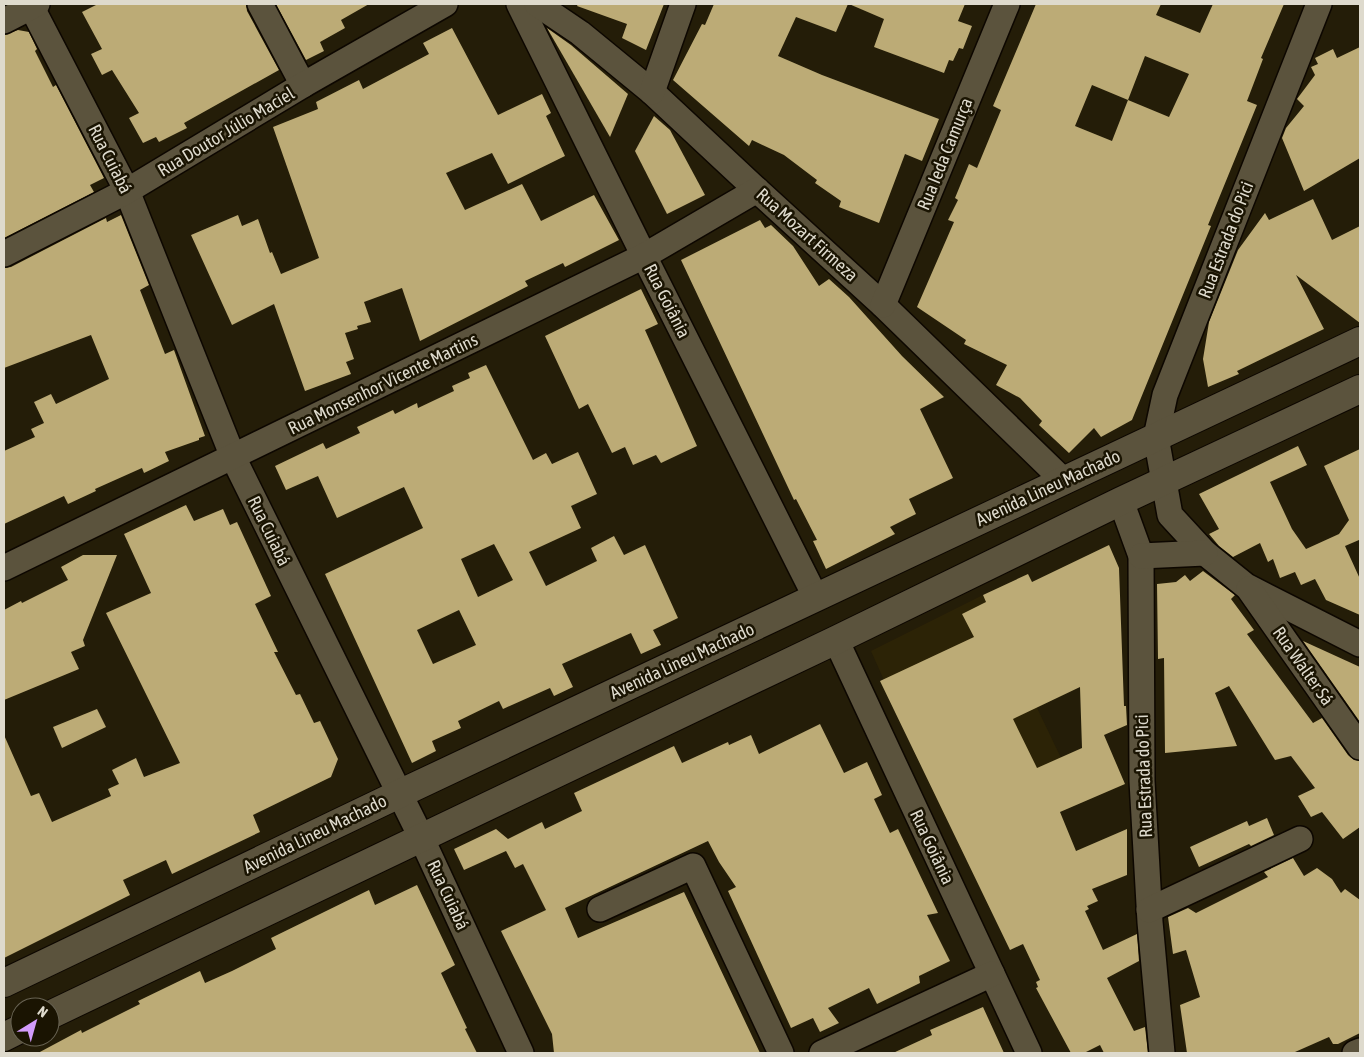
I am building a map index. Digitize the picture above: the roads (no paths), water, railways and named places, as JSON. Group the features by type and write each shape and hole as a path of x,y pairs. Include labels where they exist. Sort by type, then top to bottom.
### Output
{"street":[{"path":"260,4 303,85"},
{"name":"Rua Doutor Júlio Maciel","path":"4,254 127,191 303,85 445,4"},
{"name":"Rua Goiânia","path":"519,4 816,598"},
{"name":"Rua Mozart Firmeza","path":"538,4 580,33 652,92 883,305 1064,481"},
{"path":"652,92 683,4"},
{"name":"Rua Ieda Camurça","path":"883,305 1007,4"},
{"name":"Rua Estrada do Pici","path":"1165,480 1156,437 1165,395 1318,4"},
{"path":"4,21 33,5"},
{"name":"Rua Cuiabá","path":"33,5 127,191 233,457 421,837 522,1053"},
{"name":"Rua Monsenhor Vicente Martins","path":"4,568 644,256 757,190"},
{"name":"Avenida Lineu Machado","path":"4,983 399,794 1360,341"},
{"path":"60,1010 836,640 1165,480 1360,390"},
{"path":"1165,480 1170,515 1205,553 1246,586 1360,644"},
{"name":"Rua Estrada do Pici","path":"1121,501 1141,556 1142,781 1149,910 1162,1053"},
{"path":"1141,556 1205,553"},
{"name":"Rua Walter Sá","path":"1246,586 1360,747"},
{"name":"Rua Goiânia","path":"836,640 1029,1053"},
{"path":"1149,910 1300,839"},
{"path":"600,909 693,866 781,1053"},
{"path":"822,1053 992,974"},
{"path":"1355,1053 1360,1051"}]}
